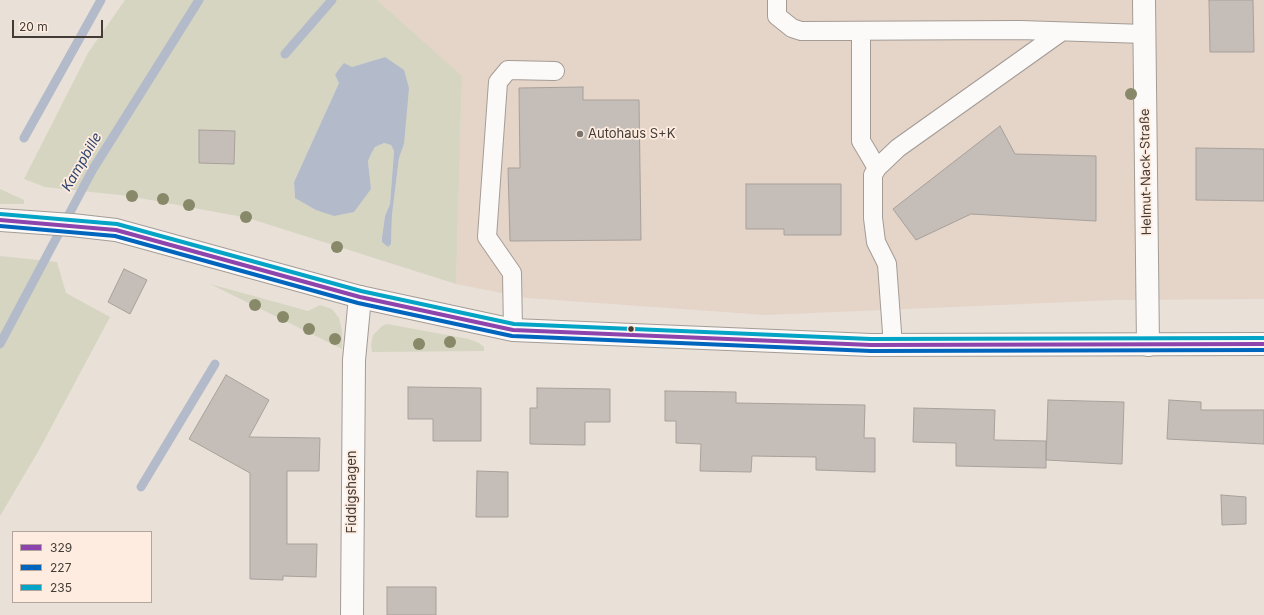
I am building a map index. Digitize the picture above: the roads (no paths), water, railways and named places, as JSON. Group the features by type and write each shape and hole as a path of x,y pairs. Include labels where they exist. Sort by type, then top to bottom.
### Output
{"street":[{"name":"Helmut-Nack-Straße","path":"1144,0 1148,345"},
{"path":"0,220 116,230 360,297 513,330 695,339 893,346 1264,344"},
{"name":"Fiddigshagen","path":"352,615 353,374 360,297"}],"lane":[{"path":"777,0 777,16 792,28 801,31 1061,32 1145,34"},
{"path":"861,31 861,141 877,168"},
{"path":"893,346 887,264 876,242 873,218 873,175 877,168 898,148 1061,32"},
{"path":"513,330 512,274 486,237 498,82 508,70 556,71"}],"water":[{"path":"385,57 404,70 409,88 404,144 399,158 392,215 391,244 388,247 382,242 382,237 385,216 390,204 394,151 391,145 384,143 375,147 371,154 368,161 371,189 354,212 334,216 316,210 295,198 294,182 339,83 335,75 339,69 344,63 352,67"}],"waterway":[{"path":"24,138 101,0"},
{"name":"Kampbille","path":"0,344 93,169 199,0"},
{"path":"285,54 332,0"},
{"path":"141,487 215,364"}],"place":[{"name":"Autohaus S+K","path":"580,134"}]}
